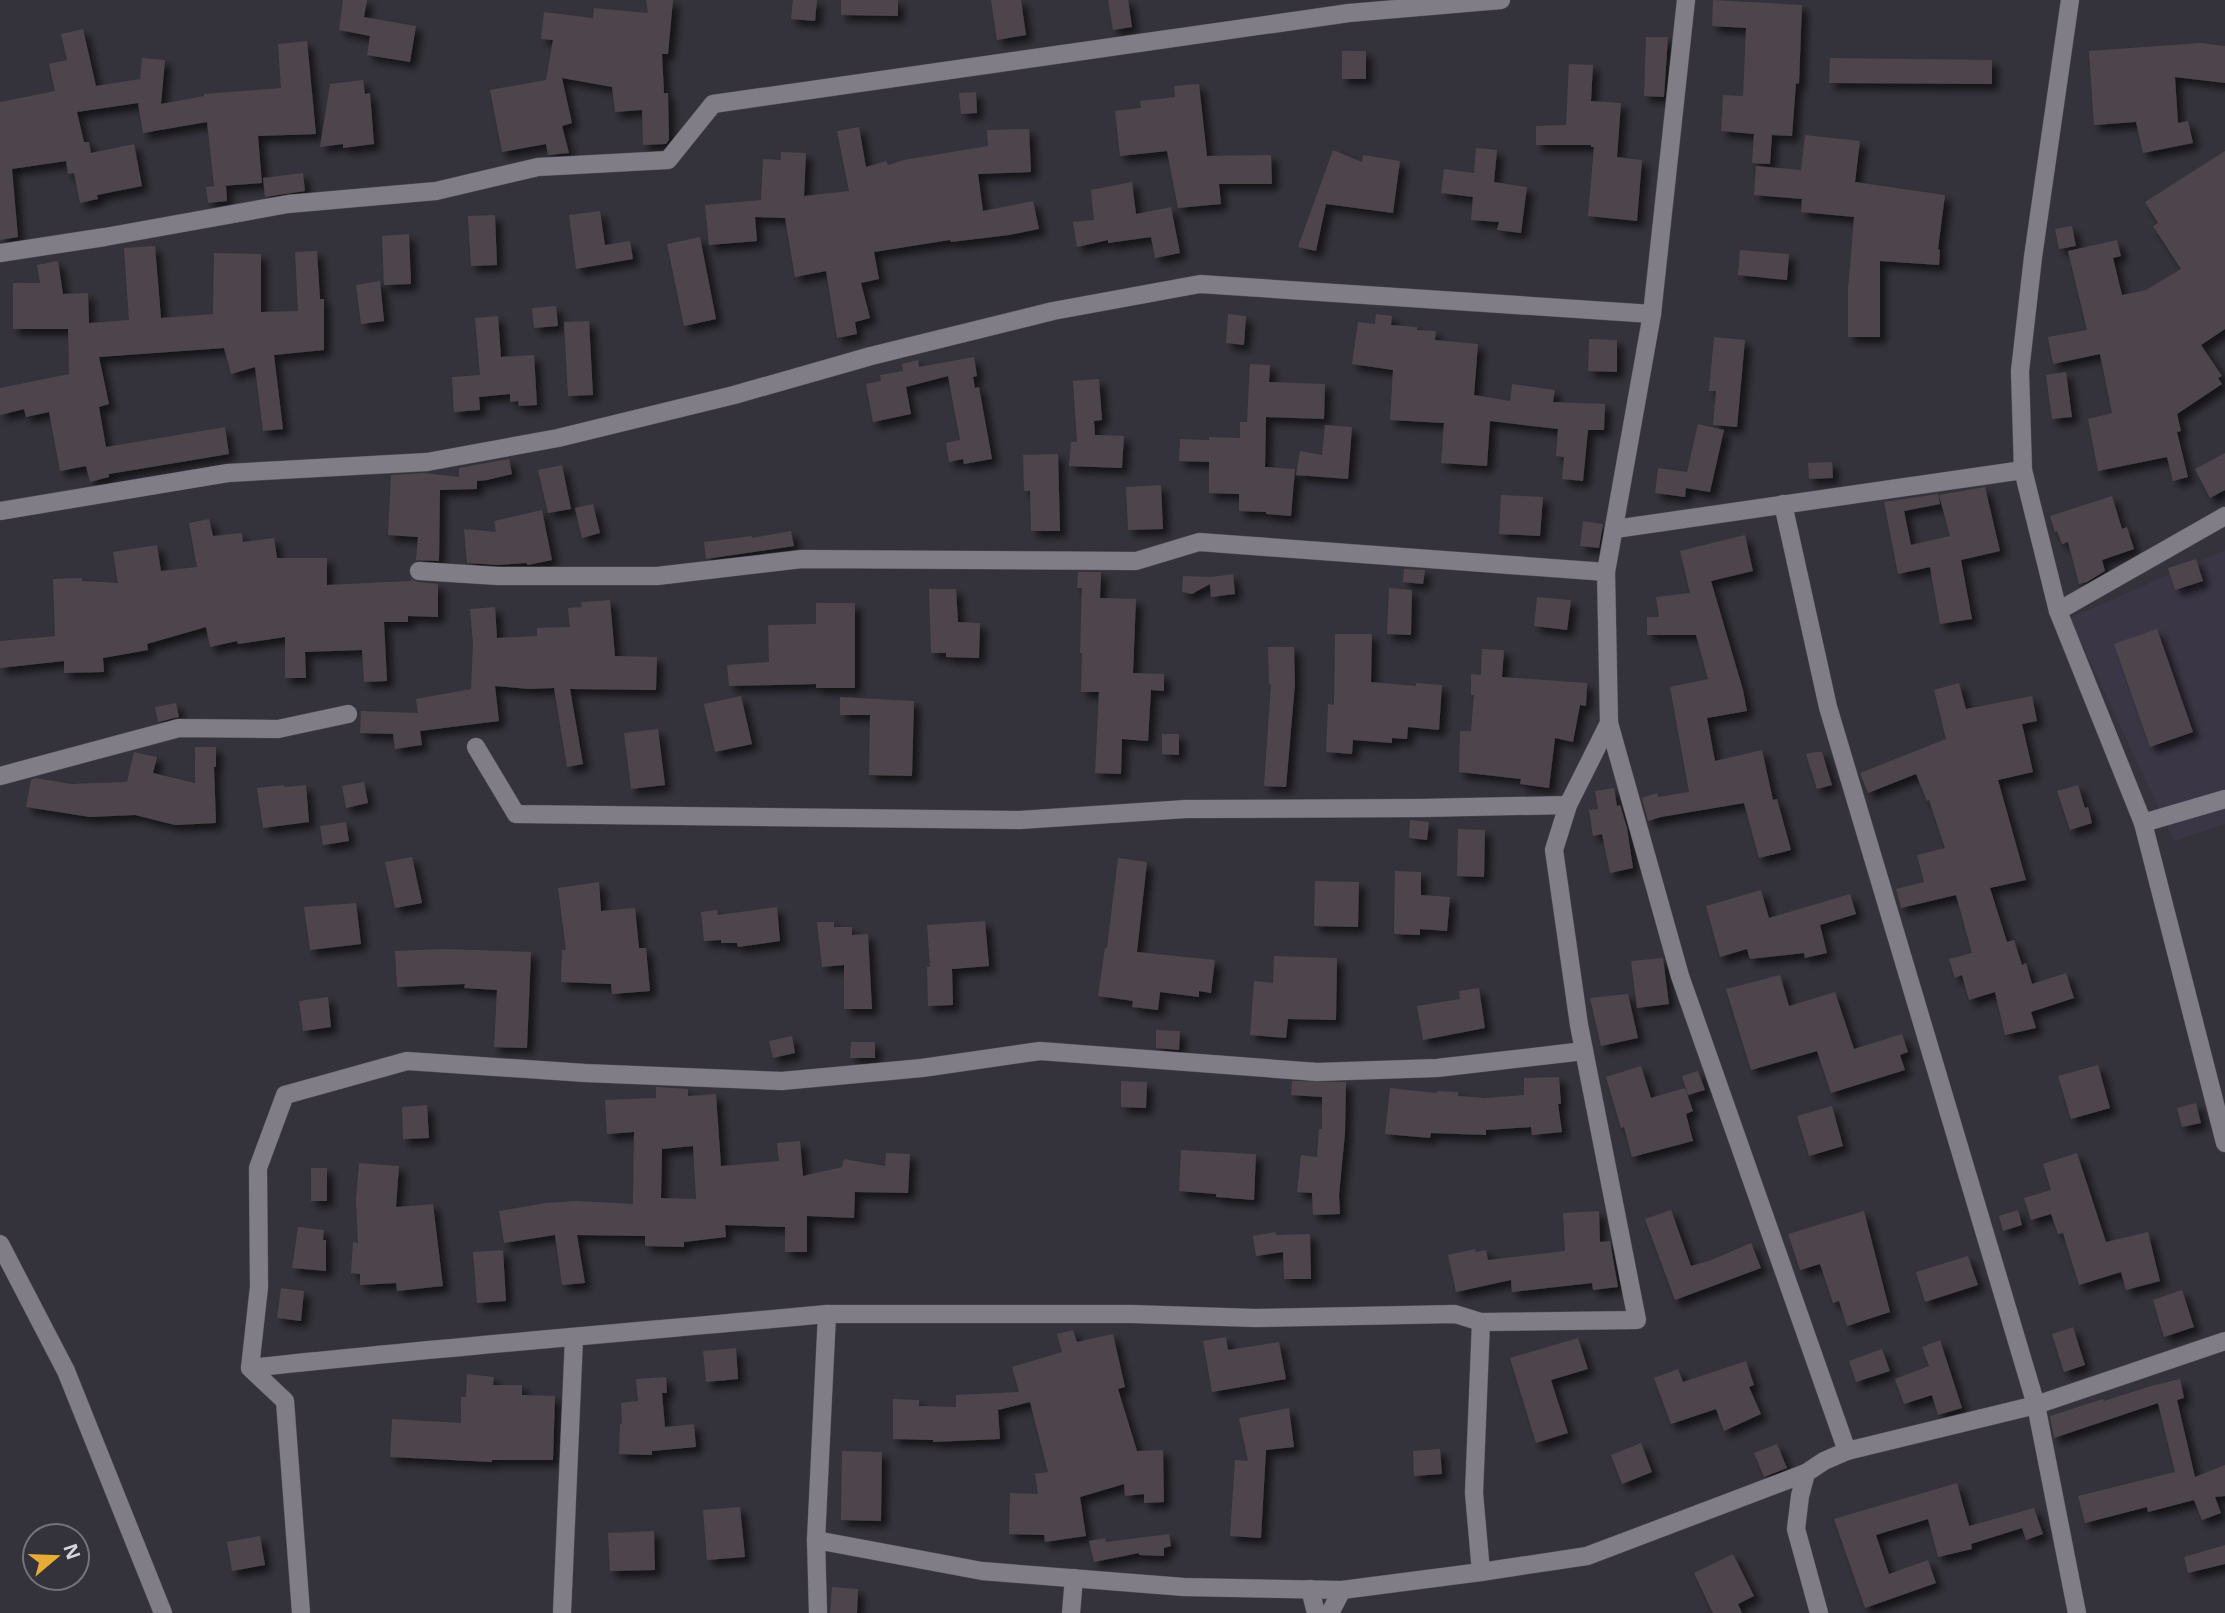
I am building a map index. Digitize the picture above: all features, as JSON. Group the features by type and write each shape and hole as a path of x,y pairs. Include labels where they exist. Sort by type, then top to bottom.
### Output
{"street":[{"path":"0,253 288,204 436,191 538,167 668,160 713,104 1348,7 1501,0"},
{"path":"1686,0 1652,314 1606,572 1609,723 1680,976 1847,1451"},
{"path":"2070,0 2033,257 2020,371 2024,470 2058,611 2143,823 2225,1143"},
{"path":"0,511 228,473 427,462 558,438 1053,311 1200,284 1652,314"},
{"path":"1615,529 2024,470"},
{"path":"1783,504 1828,707 2036,1405 2077,1613"},
{"path":"2058,611 2225,516"},
{"path":"419,571 498,576 657,576 802,559 1136,561 1199,542 1606,572"},
{"path":"0,776 179,728 278,729 348,714"},
{"path":"250,1367 827,1314 1132,1314 1255,1318 1455,1314 1481,1322 1637,1320 1584,1051 1554,850 1568,805 1609,723"},
{"path":"476,747 516,814 1020,820 1186,809 1568,805"},
{"path":"2143,823 2225,799"},
{"path":"250,1367 259,1287 258,1168 285,1095 407,1061 598,1074 782,1081 922,1068 1040,1051 1317,1072 1437,1068 1584,1051"},
{"path":"0,1244 66,1371 163,1613"},
{"path":"818,1613 816,1540 827,1314"},
{"path":"1481,1322 1474,1493 1481,1572"},
{"path":"562,1613 574,1338"},
{"path":"816,1540 982,1571 1184,1587 1342,1590 1481,1572 1587,1556 1806,1473 1847,1451 2036,1405 2225,1340"},
{"path":"250,1367 285,1401 301,1613"},
{"path":"1806,1473 1796,1529 1819,1613"},
{"path":"1072,1613 1074,1578"},
{"path":"1310,1590 1317,1613"},
{"path":"1329,1613 1342,1590"}],"shaded area":[{"path":"2225,550 2225,824 2174,841 2070,618"}],"building":[{"path":"343,0 367,0 364,17 416,26 410,62 367,55 370,36 339,30"},
{"path":"646,0 673,0 668,54 662,54 664,93 668,93 669,140 666,144 643,145 642,110 615,112 612,87 562,78 572,123 562,126 569,153 548,155 546,144 502,152 490,90 546,80 553,40 541,39 544,12 593,18 594,8 648,13"},
{"path":"793,0 817,0 815,21 791,19"},
{"path":"841,0 898,0 898,16 841,15"},
{"path":"991,0 1021,0 1026,35 997,40"},
{"path":"1108,0 1128,0 1132,27 1113,30"},
{"path":"1713,0 1802,5 1799,84 1796,83 1792,136 1772,135 1770,164 1752,163 1754,134 1721,131 1723,95 1743,96 1746,28 1712,26"},
{"path":"83,29 96,86 140,79 142,58 165,60 161,104 204,94 281,88 278,44 307,41 316,134 258,136 262,183 221,186 226,186 227,201 208,203 206,187 214,186 207,122 143,133 138,103 77,112 84,142 89,142 91,153 134,144 142,186 97,195 98,199 80,203 74,173 68,174 66,161 12,169 18,237 0,240 0,102 55,91 49,64 67,60 61,34"},
{"path":"1646,37 1668,37 1664,97 1644,96"},
{"path":"2200,43 2225,46 2225,83 2175,77 2178,123 2188,121 2193,143 2143,153 2136,122 2094,125 2089,51"},
{"path":"1342,51 1366,51 1366,79 1342,79"},
{"path":"1830,58 1992,60 1992,84 1829,83"},
{"path":"1569,64 1593,65 1591,101 1621,103 1617,157 1642,160 1637,221 1588,216 1594,147 1536,145 1536,126 1566,125"},
{"path":"363,80 365,94 370,93 374,144 343,148 343,144 320,147 330,84"},
{"path":"1199,84 1207,156 1271,155 1272,184 1219,184 1221,204 1178,208 1167,151 1120,156 1115,111 1141,108 1140,101 1175,97 1174,86"},
{"path":"976,92 977,113 961,114 959,93"},
{"path":"859,127 866,167 886,161 888,165 988,146 987,130 1029,129 1031,172 978,174 983,211 1033,201 1039,229 874,252 879,279 861,283 870,318 855,322 857,334 837,338 826,271 795,277 785,218 755,217 757,241 709,245 705,205 761,200 763,159 781,160 781,152 806,153 804,196 849,191 837,131"},
{"path":"1805,135 1860,141 1855,182 1945,195 1938,249 1939,265 1880,261 1880,337 1848,337 1848,290 1854,217 1801,212 1802,199 1754,195 1756,166 1801,170"},
{"path":"1476,148 1497,150 1494,182 1527,187 1521,233 1497,230 1499,222 1471,220 1473,197 1441,193 1444,169 1474,173"},
{"path":"1333,150 1362,162 1363,155 1400,161 1393,213 1326,204 1316,251 1298,247"},
{"path":"2225,151 2225,329 2201,345 2222,376 2218,378 2222,384 2177,414 2181,431 2177,432 2188,477 2173,481 2167,457 2098,471 2088,419 2112,413 2100,354 2053,364 2048,337 2087,330 2068,251 2117,240 2121,256 2113,258 2122,295 2146,290 2181,269 2153,226 2158,223 2145,202"},
{"path":"303,173 305,191 265,197 263,178"},
{"path":"1132,182 1136,214 1171,207 1180,253 1155,258 1151,237 1108,243 1108,240 1077,247 1073,222 1094,220 1091,190"},
{"path":"600,211 605,245 630,241 633,259 576,269 569,215"},
{"path":"495,215 497,265 471,266 468,216"},
{"path":"2072,226 2076,246 2059,249 2055,229"},
{"path":"409,234 411,284 384,285 382,236"},
{"path":"700,237 716,319 684,326 667,244"},
{"path":"155,246 161,318 213,314 214,253 261,254 261,312 298,311 295,252 317,251 320,299 324,299 324,350 274,355 283,429 263,431 255,367 231,374 224,348 99,357 109,404 99,407 106,447 225,427 229,454 109,474 109,477 90,482 86,466 60,471 49,412 26,417 24,409 0,415 0,388 69,374 68,329 13,329 13,283 40,283 37,265 58,261 63,294 88,293 89,323 129,320 124,248"},
{"path":"1740,250 1789,254 1787,280 1738,275"},
{"path":"380,281 384,321 361,324 356,285"},
{"path":"556,306 558,326 534,328 532,308"},
{"path":"1228,314 1246,316 1244,345 1226,343"},
{"path":"1376,314 1392,316 1391,325 1436,331 1435,340 1478,344 1474,395 1510,401 1512,384 1555,390 1553,402 1605,404 1604,430 1588,430 1583,481 1562,479 1564,457 1556,456 1558,429 1490,421 1487,466 1441,463 1444,423 1390,420 1393,370 1352,364 1358,322 1375,324"},
{"path":"498,316 501,357 534,355 537,405 519,406 518,401 510,402 510,394 479,397 480,410 454,412 452,377 480,375 475,318"},
{"path":"589,321 593,395 568,396 564,322"},
{"path":"1714,337 1745,340 1737,427 1713,425 1716,391 1709,391"},
{"path":"1589,339 1617,340 1617,372 1588,371"},
{"path":"974,357 977,376 973,377 975,388 979,387 992,459 964,464 963,459 949,462 946,443 960,440 948,376 906,387 911,414 873,422 866,384 881,381 880,375 903,371 902,364 918,360 919,367"},
{"path":"1250,364 1270,365 1269,382 1325,384 1324,419 1266,417 1265,467 1295,469 1291,516 1239,511 1239,494 1209,493 1209,462 1179,461 1180,439 1240,438 1240,422 1247,422"},
{"path":"2066,372 2072,417 2052,419 2046,375"},
{"path":"1099,379 1102,420 1094,421 1095,435 1124,436 1122,468 1069,466 1071,442 1077,442 1073,381"},
{"path":"1698,424 1724,430 1710,492 1686,488 1685,497 1655,493 1658,468 1687,472"},
{"path":"1325,425 1352,427 1348,479 1296,475 1300,451 1322,455"},
{"path":"2225,453 2225,490 2210,498 2195,469"},
{"path":"1058,454 1060,531 1031,531 1030,491 1024,491 1023,455"},
{"path":"509,459 512,474 477,481 477,489 440,490 439,561 416,560 418,537 388,535 391,475 425,473 459,477 459,468"},
{"path":"1832,462 1833,478 1809,479 1808,463"},
{"path":"562,465 571,509 548,513 538,470"},
{"path":"1161,485 1163,529 1128,530 1126,487"},
{"path":"1985,487 2000,551 1961,560 1972,619 1940,624 1930,567 1898,574 1884,502 1938,494 1940,504 1904,511 1911,545 1950,536 1939,495"},
{"path":"1501,495 1543,497 1540,536 1499,534"},
{"path":"2112,496 2122,529 2127,527 2134,549 2102,560 2105,571 2079,584 2068,542 2062,544 2050,516"},
{"path":"593,504 600,533 582,538 575,508"},
{"path":"542,510 552,560 528,565 467,563 464,529 496,532 494,521"},
{"path":"209,519 213,536 242,533 243,542 274,538 277,558 327,558 327,585 411,579 438,584 438,617 408,616 408,622 384,622 387,681 364,682 362,650 305,652 306,678 285,678 285,637 238,644 237,641 210,647 206,627 147,644 148,650 103,658 104,672 64,673 64,661 0,668 0,641 55,636 53,579 82,578 82,581 118,583 113,552 157,545 161,571 197,567 189,523"},
{"path":"1583,521 1603,524 1599,548 1580,546"},
{"path":"791,531 794,546 706,559 704,542"},
{"path":"1745,535 1753,571 1711,581 1747,711 1707,718 1715,761 1762,750 1773,800 1777,799 1791,850 1759,858 1744,803 1648,821 1642,798 1657,793 1658,797 1689,792 1670,687 1708,679 1696,635 1647,635 1647,617 1659,617 1656,597 1690,593 1680,551"},
{"path":"2196,559 2203,581 2175,590 2168,568"},
{"path":"1404,569 1425,570 1423,584 1403,582"},
{"path":"1078,572 1101,572 1100,598 1136,599 1133,673 1164,674 1164,691 1151,690 1148,741 1122,739 1121,774 1095,773 1099,692 1081,692 1082,588 1077,588"},
{"path":"1233,574 1235,594 1211,597 1210,584 1192,594 1182,592 1183,576 1212,577"},
{"path":"1389,588 1412,590 1411,635 1387,634"},
{"path":"929,589 956,589 958,622 980,623 979,658 946,657 946,653 931,653"},
{"path":"1537,597 1571,600 1567,630 1534,626"},
{"path":"610,600 615,656 657,657 656,690 570,689 583,764 567,767 554,688 495,686 499,721 420,731 422,745 395,749 393,734 360,733 361,711 418,713 416,699 471,689 473,643 470,609 495,607 497,638 537,636 537,628 570,627 568,608 582,607 581,602"},
{"path":"816,603 855,603 855,688 816,688 816,684 729,686 727,665 769,662 768,625 816,624"},
{"path":"2157,629 2193,732 2150,747 2114,644"},
{"path":"1335,634 1372,634 1371,682 1442,685 1439,730 1408,727 1407,739 1392,738 1392,743 1353,740 1352,754 1326,752 1328,704 1334,705"},
{"path":"1268,647 1294,647 1295,684 1286,787 1264,786 1271,684 1269,685"},
{"path":"1482,649 1504,650 1502,677 1587,683 1586,706 1580,705 1573,742 1555,738 1549,788 1520,784 1521,779 1459,772 1460,731 1471,731 1474,695 1471,695 1471,674 1481,675"},
{"path":"1959,683 1966,709 2032,696 2037,721 2022,724 2033,772 1998,780 2026,880 1990,888 2007,942 2014,940 2022,965 2026,963 2032,984 2066,973 2074,998 2031,1012 2036,1028 2005,1035 1995,992 1969,1000 1962,975 1955,978 1949,959 1972,953 1956,895 1901,908 1896,889 1924,882 1917,855 1945,848 1929,800 1927,801 1916,774 1868,793 1860,773 1946,739 1934,690"},
{"path":"741,696 752,744 715,752 704,704"},
{"path":"840,697 914,701 912,776 869,775 870,715 840,715"},
{"path":"176,703 179,717 158,722 155,707"},
{"path":"658,729 665,785 631,789 624,733"},
{"path":"1162,734 1179,734 1179,755 1162,754"},
{"path":"195,747 216,747 216,823 175,825 135,815 90,817 26,807 31,780 35,778 71,784 127,782 134,752 157,757 153,773 195,783"},
{"path":"1822,752 1832,785 1817,789 1806,754"},
{"path":"364,782 368,803 346,808 342,786"},
{"path":"306,785 309,822 263,828 257,788"},
{"path":"2078,785 2092,823 2070,830 2057,791"},
{"path":"1614,788 1617,806 1620,805 1627,828 1633,868 1610,873 1602,834 1593,836 1589,810 1598,809 1595,791"},
{"path":"1410,820 1429,822 1427,840 1409,838"},
{"path":"346,822 349,841 323,845 320,826"},
{"path":"1458,829 1485,830 1484,877 1457,876"},
{"path":"412,857 422,903 395,908 385,862"},
{"path":"1118,858 1147,862 1137,952 1215,960 1211,993 1199,991 1199,997 1160,992 1158,1010 1132,1007 1133,1001 1098,996"},
{"path":"1395,871 1421,872 1421,895 1450,897 1447,931 1420,929 1420,935 1394,934"},
{"path":"1315,881 1359,882 1358,927 1314,926"},
{"path":"599,882 601,911 635,908 639,948 646,948 650,991 612,994 611,984 561,982 562,950 566,950 558,888"},
{"path":"1761,890 1769,918 1850,894 1856,914 1820,925 1827,953 1805,958 1804,953 1750,959 1747,949 1720,957 1706,906"},
{"path":"356,903 361,944 310,950 304,907"},
{"path":"777,907 780,941 738,947 737,943 721,943 721,940 704,941 701,912 717,910 718,915"},
{"path":"985,921 989,966 952,969 953,1005 928,1006 927,967 930,967 927,925"},
{"path":"817,922 834,922 834,927 852,927 852,935 868,934 872,1009 844,1009 844,965 822,967"},
{"path":"444,949 531,952 527,1048 494,1047 497,990 464,988 465,984 397,987 395,951"},
{"path":"1274,956 1337,958 1336,1020 1288,1019 1286,1038 1250,1035 1254,981 1273,983"},
{"path":"1663,958 1669,1004 1637,1008 1631,961"},
{"path":"1780,975 1789,1006 1835,992 1854,1049 1902,1034 1908,1052 1900,1055 1905,1070 1831,1093 1817,1051 1751,1070 1726,989"},
{"path":"1479,988 1485,1028 1423,1040 1417,1006 1460,999 1459,991"},
{"path":"1628,994 1638,1038 1601,1046 1590,998"},
{"path":"328,997 331,1027 303,1031 299,1001"},
{"path":"1156,1030 1180,1031 1179,1050 1156,1048"},
{"path":"792,1036 795,1053 773,1058 769,1041"},
{"path":"851,1042 875,1042 875,1058 850,1058"},
{"path":"2098,1065 2110,1108 2071,1119 2058,1076"},
{"path":"1641,1066 1651,1098 1685,1088 1693,1111 1686,1114 1693,1141 1632,1157 1606,1077"},
{"path":"1698,1071 1705,1090 1688,1095 1682,1076"},
{"path":"1559,1077 1561,1104 1558,1104 1562,1132 1532,1135 1531,1127 1486,1130 1486,1135 1431,1133 1430,1138 1385,1134 1390,1088 1437,1093 1458,1092 1458,1096 1485,1098 1524,1095 1524,1078"},
{"path":"1121,1081 1147,1082 1146,1108 1121,1107"},
{"path":"1292,1081 1346,1082 1340,1214 1313,1215 1312,1193 1297,1192 1301,1155 1317,1157 1319,1129 1322,1129 1322,1097 1291,1095"},
{"path":"656,1087 688,1089 688,1096 716,1094 721,1166 779,1161 777,1143 800,1141 803,1176 842,1167 844,1159 885,1166 886,1153 910,1154 908,1193 855,1192 854,1218 807,1216 807,1252 785,1252 785,1227 725,1225 726,1237 684,1242 684,1247 645,1246 645,1236 577,1235 585,1283 562,1285 555,1235 504,1243 499,1211 577,1201 633,1204 634,1132 607,1134 605,1100 656,1098","holes":["693,1146 696,1199 661,1198 662,1149"]},
{"path":"2196,1103 2201,1123 2182,1127 2177,1108"},
{"path":"427,1105 429,1138 403,1139 402,1107"},
{"path":"1832,1106 1843,1146 1809,1156 1797,1116"},
{"path":"1181,1150 1256,1154 1254,1200 1179,1191"},
{"path":"2077,1153 2106,1242 2148,1232 2160,1281 2126,1290 2121,1272 2079,1285 2063,1233 2058,1234 2051,1214 2031,1220 2024,1198 2051,1190 2043,1164"},
{"path":"359,1163 399,1166 396,1207 433,1204 443,1286 397,1291 396,1283 360,1285 360,1274 351,1273 353,1242 358,1243 356,1200"},
{"path":"311,1168 327,1168 327,1201 311,1201"},
{"path":"1671,1210 1691,1266 1751,1243 1761,1268 1675,1300 1645,1219"},
{"path":"2018,1210 2022,1225 2003,1231 1999,1216"},
{"path":"1599,1211 1600,1242 1610,1241 1618,1287 1593,1290 1592,1283 1512,1292 1511,1280 1456,1292 1448,1255 1475,1249 1476,1252 1486,1250 1488,1260 1565,1251 1563,1213"},
{"path":"1864,1211 1890,1312 1847,1326 1839,1301 1833,1303 1820,1264 1800,1270 1788,1234"},
{"path":"298,1227 324,1230 326,1271 292,1268"},
{"path":"1276,1232 1276,1235 1310,1234 1311,1279 1284,1279 1283,1252 1256,1256 1253,1236"},
{"path":"503,1250 506,1301 477,1303 473,1252"},
{"path":"1968,1256 1978,1285 1925,1302 1916,1272"},
{"path":"281,1288 304,1291 301,1321 277,1318"},
{"path":"2182,1290 2194,1327 2164,1337 2153,1300"},
{"path":"2073,1327 2085,1365 2064,1372 2052,1334"},
{"path":"1073,1330 1077,1342 1113,1334 1125,1387 1118,1389 1137,1451 1163,1450 1164,1502 1144,1503 1144,1494 1125,1496 1124,1484 1080,1497 1086,1536 1045,1542 1044,1535 1009,1534 1010,1493 1038,1494 1035,1474 1048,1472 1030,1402 998,1410 1000,1439 933,1442 893,1439 893,1399 919,1400 919,1406 956,1407 956,1395 1019,1392 1012,1367 1062,1352 1057,1334"},
{"path":"1226,1337 1228,1350 1279,1342 1286,1379 1212,1392 1203,1341"},
{"path":"1578,1338 1588,1369 1551,1380 1568,1433 1536,1443 1510,1358"},
{"path":"1940,1340 1962,1408 1938,1415 1932,1395 1904,1404 1895,1379 1929,1366 1922,1347"},
{"path":"736,1348 738,1379 706,1382 703,1351"},
{"path":"1882,1349 1890,1371 1856,1382 1849,1361"},
{"path":"1746,1361 1754,1385 1749,1387 1761,1414 1724,1431 1716,1409 1671,1424 1654,1378 1678,1369 1683,1382"},
{"path":"467,1374 494,1377 493,1385 522,1385 522,1395 555,1396 553,1460 492,1462 390,1457 392,1419 461,1423 461,1397 466,1397"},
{"path":"666,1377 667,1393 662,1393 665,1427 694,1424 696,1447 652,1451 652,1455 619,1454 621,1403 638,1401 636,1379"},
{"path":"2180,1379 2184,1398 2177,1400 2195,1477 2225,1465 2225,1496 2215,1497 2221,1513 2202,1520 2194,1500 2148,1512 2147,1507 2085,1523 2078,1496 2175,1472 2158,1403 2054,1438 2050,1416"},
{"path":"1289,1408 1294,1447 1266,1450 1261,1538 1230,1536 1235,1460 1248,1461 1239,1418"},
{"path":"1641,1443 1652,1472 1622,1484 1611,1455"},
{"path":"1777,1444 1787,1468 1764,1477 1754,1453"},
{"path":"1440,1449 1442,1474 1414,1476 1413,1451"},
{"path":"842,1451 882,1452 881,1521 841,1520"},
{"path":"1957,1483 1969,1526 2034,1508 2043,1534 2026,1540 2022,1528 1971,1544 1972,1549 1938,1557 1928,1519 1876,1535 1889,1574 1928,1560 1936,1583 1865,1608 1834,1519"},
{"path":"740,1507 745,1557 707,1560 703,1510"},
{"path":"654,1531 655,1570 610,1571 608,1533"},
{"path":"1169,1534 1171,1546 1164,1548 1164,1556 1139,1553 1094,1562 1089,1541 1105,1538 1106,1542"},
{"path":"260,1536 265,1565 232,1571 227,1542"},
{"path":"2225,1545 2225,1564 2188,1573 2184,1557"},
{"path":"1733,1554 1754,1596 1738,1604 1742,1613 1713,1613 1694,1573"},
{"path":"832,1587 858,1589 857,1613 830,1613"}]}
